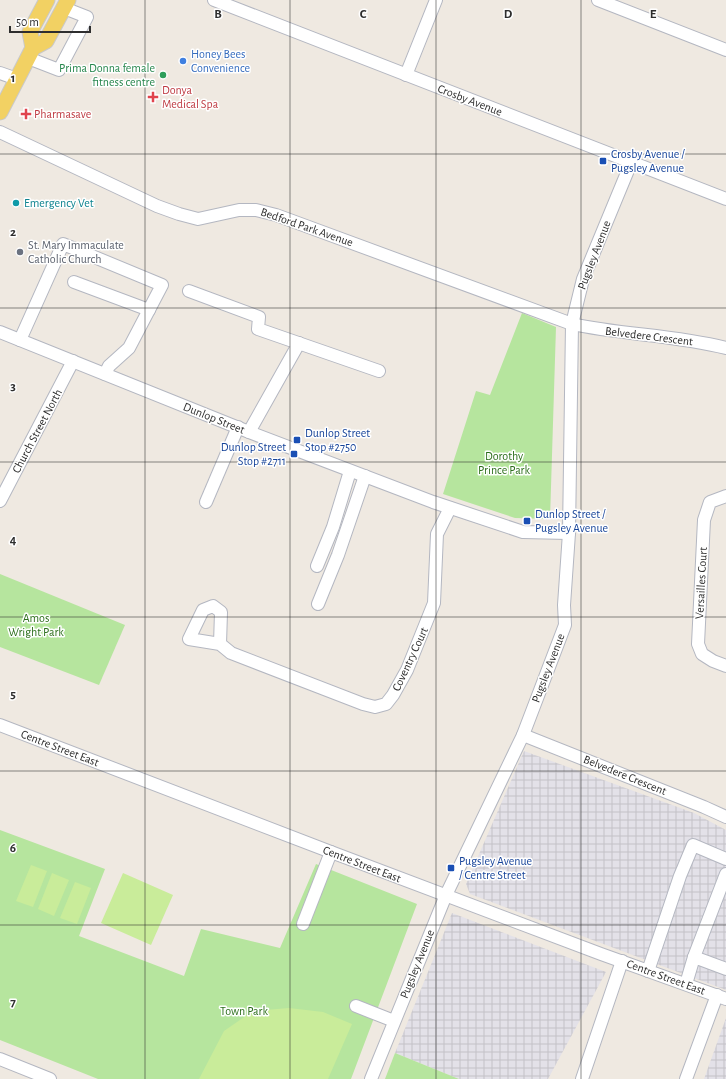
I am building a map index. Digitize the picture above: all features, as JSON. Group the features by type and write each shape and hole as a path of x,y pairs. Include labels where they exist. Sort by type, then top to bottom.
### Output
{"main road":[{"path":"31,53 30,32 47,0"},
{"path":"0,112 31,53 46,41 66,4"}],"street":[{"name":"Crosby Avenue","path":"214,0 726,199"},
{"path":"406,75 436,0"},
{"path":"598,0 726,50"},
{"path":"31,53 59,70 87,17 66,4"},
{"path":"0,73 17,79"},
{"name":"Bedford Park Avenue","path":"0,132 157,206 179,214 198,218 239,210 256,210 276,215 572,324"},
{"name":"Pugsley Avenue","path":"371,1079 446,895 523,735 565,625 564,605 569,533 572,324 583,279 631,163"},
{"path":"20,340 63,244 162,285 129,348 109,366 105,374"},
{"path":"74,282 149,310"},
{"path":"189,291 259,317 258,329 379,371"},
{"name":"Belvedere Crescent","path":"572,324 594,329 707,343 726,348"},
{"name":"Dunlop Street","path":"0,332 350,471 450,508 523,532 569,533"},
{"path":"206,502 243,429 299,343"},
{"name":"Church Street North","path":"0,501 73,361"},
{"path":"317,566 333,527 350,471"},
{"path":"318,604 338,555 365,476"},
{"name":"Versailles Court","path":"726,496 710,502 704,520 698,644 702,654 713,661 726,666"},
{"name":"Coventry Court","path":"220,644 231,653 363,704 374,707 386,704 407,670 434,603 437,534 450,508"},
{"name":"Centre Street East","path":"0,725 330,852 722,997"},
{"name":"Belvedere Crescent","path":"523,735 726,817"},
{"path":"648,970 680,876 693,845 726,859"},
{"path":"303,924 330,852"},
{"path":"686,984 694,957 726,874"},
{"path":"694,957 726,969"},
{"path":"582,1079 622,961"},
{"path":"686,1079 722,997"},
{"path":"356,1006 394,1021"},
{"path":"0,1059 50,1079"}],"shaded area":[{"path":"524,751 694,813 726,830 726,990 470,894 466,884"},
{"path":"452,913 606,972 548,1079 459,1079 395,1053"},
{"path":"726,1018 726,1079 704,1079"}],"green space":[{"name":"Dorothy Prince Park","path":"522,313 556,327 550,519 515,518 443,494 476,391 490,395"},
{"name":"Amos Wright Park","path":"0,574 125,625 99,685 0,647"},
{"name":"Town Park","path":"0,830 105,869 79,936 184,976 201,929 280,948 316,864 417,904 351,1079 98,1079 0,1040"},
{"path":"31,865 47,871 33,907 16,901"},
{"path":"52,873 69,880 54,916 38,909"},
{"path":"123,873 173,895 151,945 101,923"},
{"path":"75,882 91,888 77,924 60,918"},
{"path":"289,1008 323,1012 352,1024 328,1079 199,1079 224,1031 253,1011"},
{"path":"395,1053 459,1079 385,1079"}],"place":[{"name":"Honey Bees Convenience","path":"183,61"},
{"name":"Prima Donna female fitness centre","path":"163,75"},
{"name":"Donya Medical Spa","path":"153,97"},
{"name":"Pharmasave","path":"26,114"},
{"name":"Crosby Avenue / Pugsley Avenue","path":"603,161"},
{"name":"Emergency Vet","path":"16,203"},
{"name":"St. Mary Immaculate Catholic Church","path":"20,252"},
{"name":"Dunlop Street Stop #2750","path":"297,440"},
{"name":"Dunlop Street Stop #2711","path":"294,454"},
{"name":"Dunlop Street / Pugsley Avenue","path":"527,521"},
{"name":"Pugsley Avenue / Centre Street","path":"451,868"}]}
